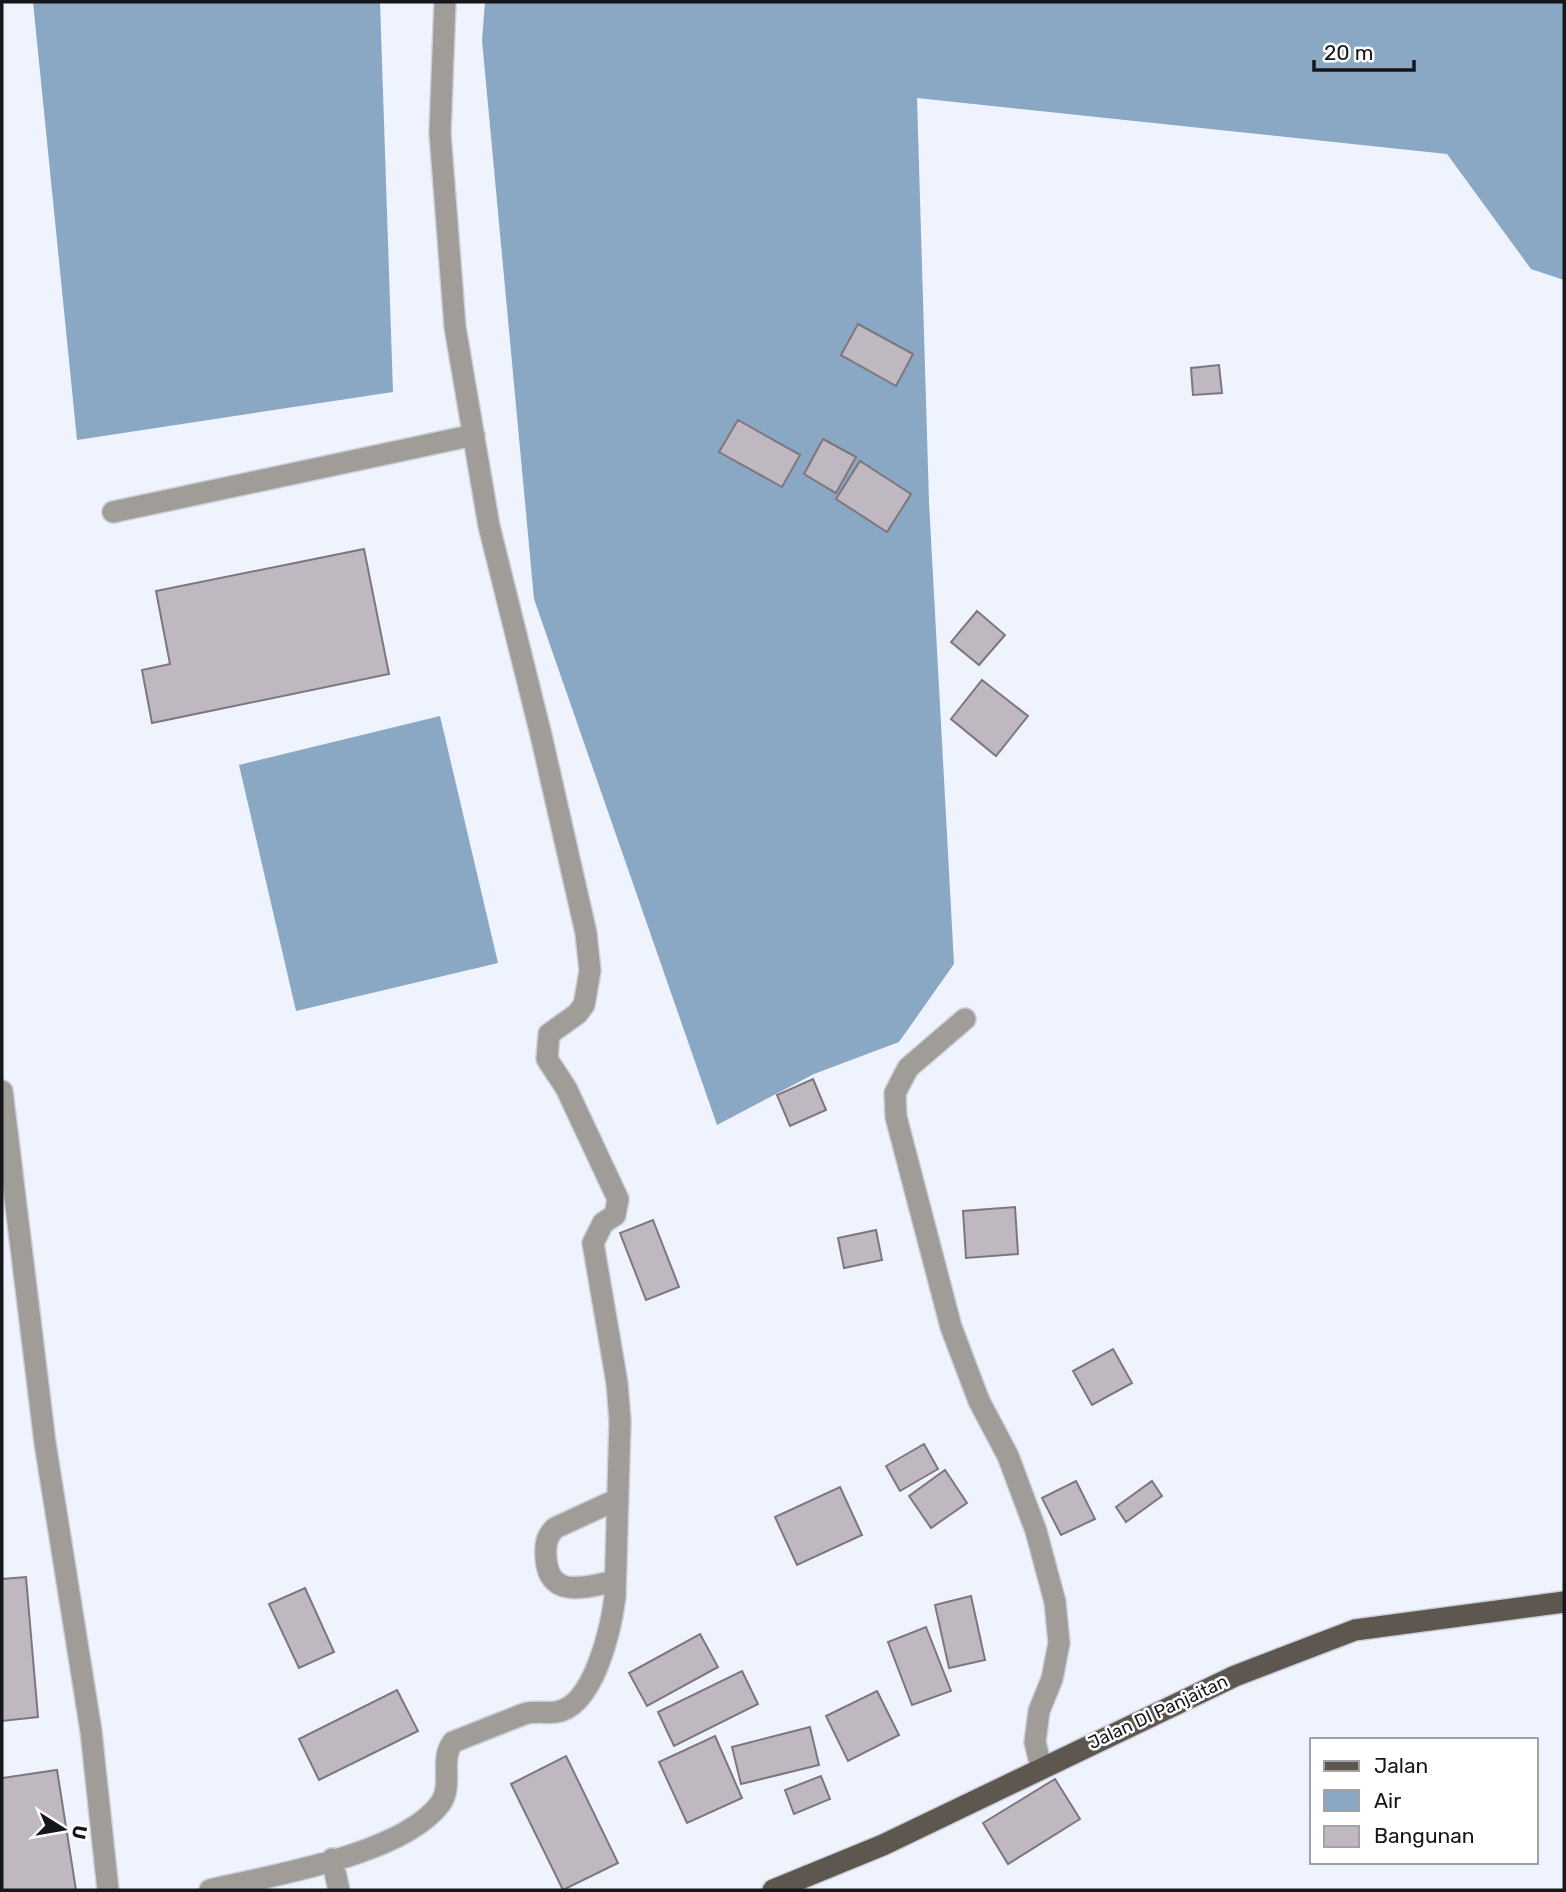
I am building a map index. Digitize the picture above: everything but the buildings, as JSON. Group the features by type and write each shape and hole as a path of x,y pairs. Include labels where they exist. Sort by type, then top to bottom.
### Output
{"main road":[{"name":"Jalan DI Panjaitan","path":"773,1890 883,1845 1235,1676 1355,1630 1564,1602"}],"street":[{"path":"210,1890 332,1859 394,1838 441,1803 446,1789 446,1751 453,1742 535,1710 556,1712 577,1701 601,1656 611,1626 620,1421 617,1383 593,1243 603,1223 615,1214 618,1199 566,1088 547,1059 546,1044 549,1034 577,1014 588,996 590,971 586,933 489,526 455,327 440,133 445,2"},
{"path":"113,512 474,435"},
{"path":"965,1020 908,1068 895,1093 896,1117 951,1327 979,1401 1008,1456 1027,1506 1055,1602 1059,1643 1052,1679 1039,1711 1035,1742 1041,1768"},
{"path":"2,1091 44,1443 91,1731 108,1890"},
{"path":"615,1581 575,1588 558,1584 549,1572 545,1546 548,1535 555,1528 618,1499"},
{"path":"332,1859 339,1890"}],"water":[{"path":"33,2 380,2 393,392 77,440"},
{"path":"485,2 1564,2 1564,280 1531,269 1447,154 917,98 929,502 954,964 899,1042 814,1074 717,1125 534,599 482,40"},
{"path":"440,716 498,963 296,1011 239,765"}]}
